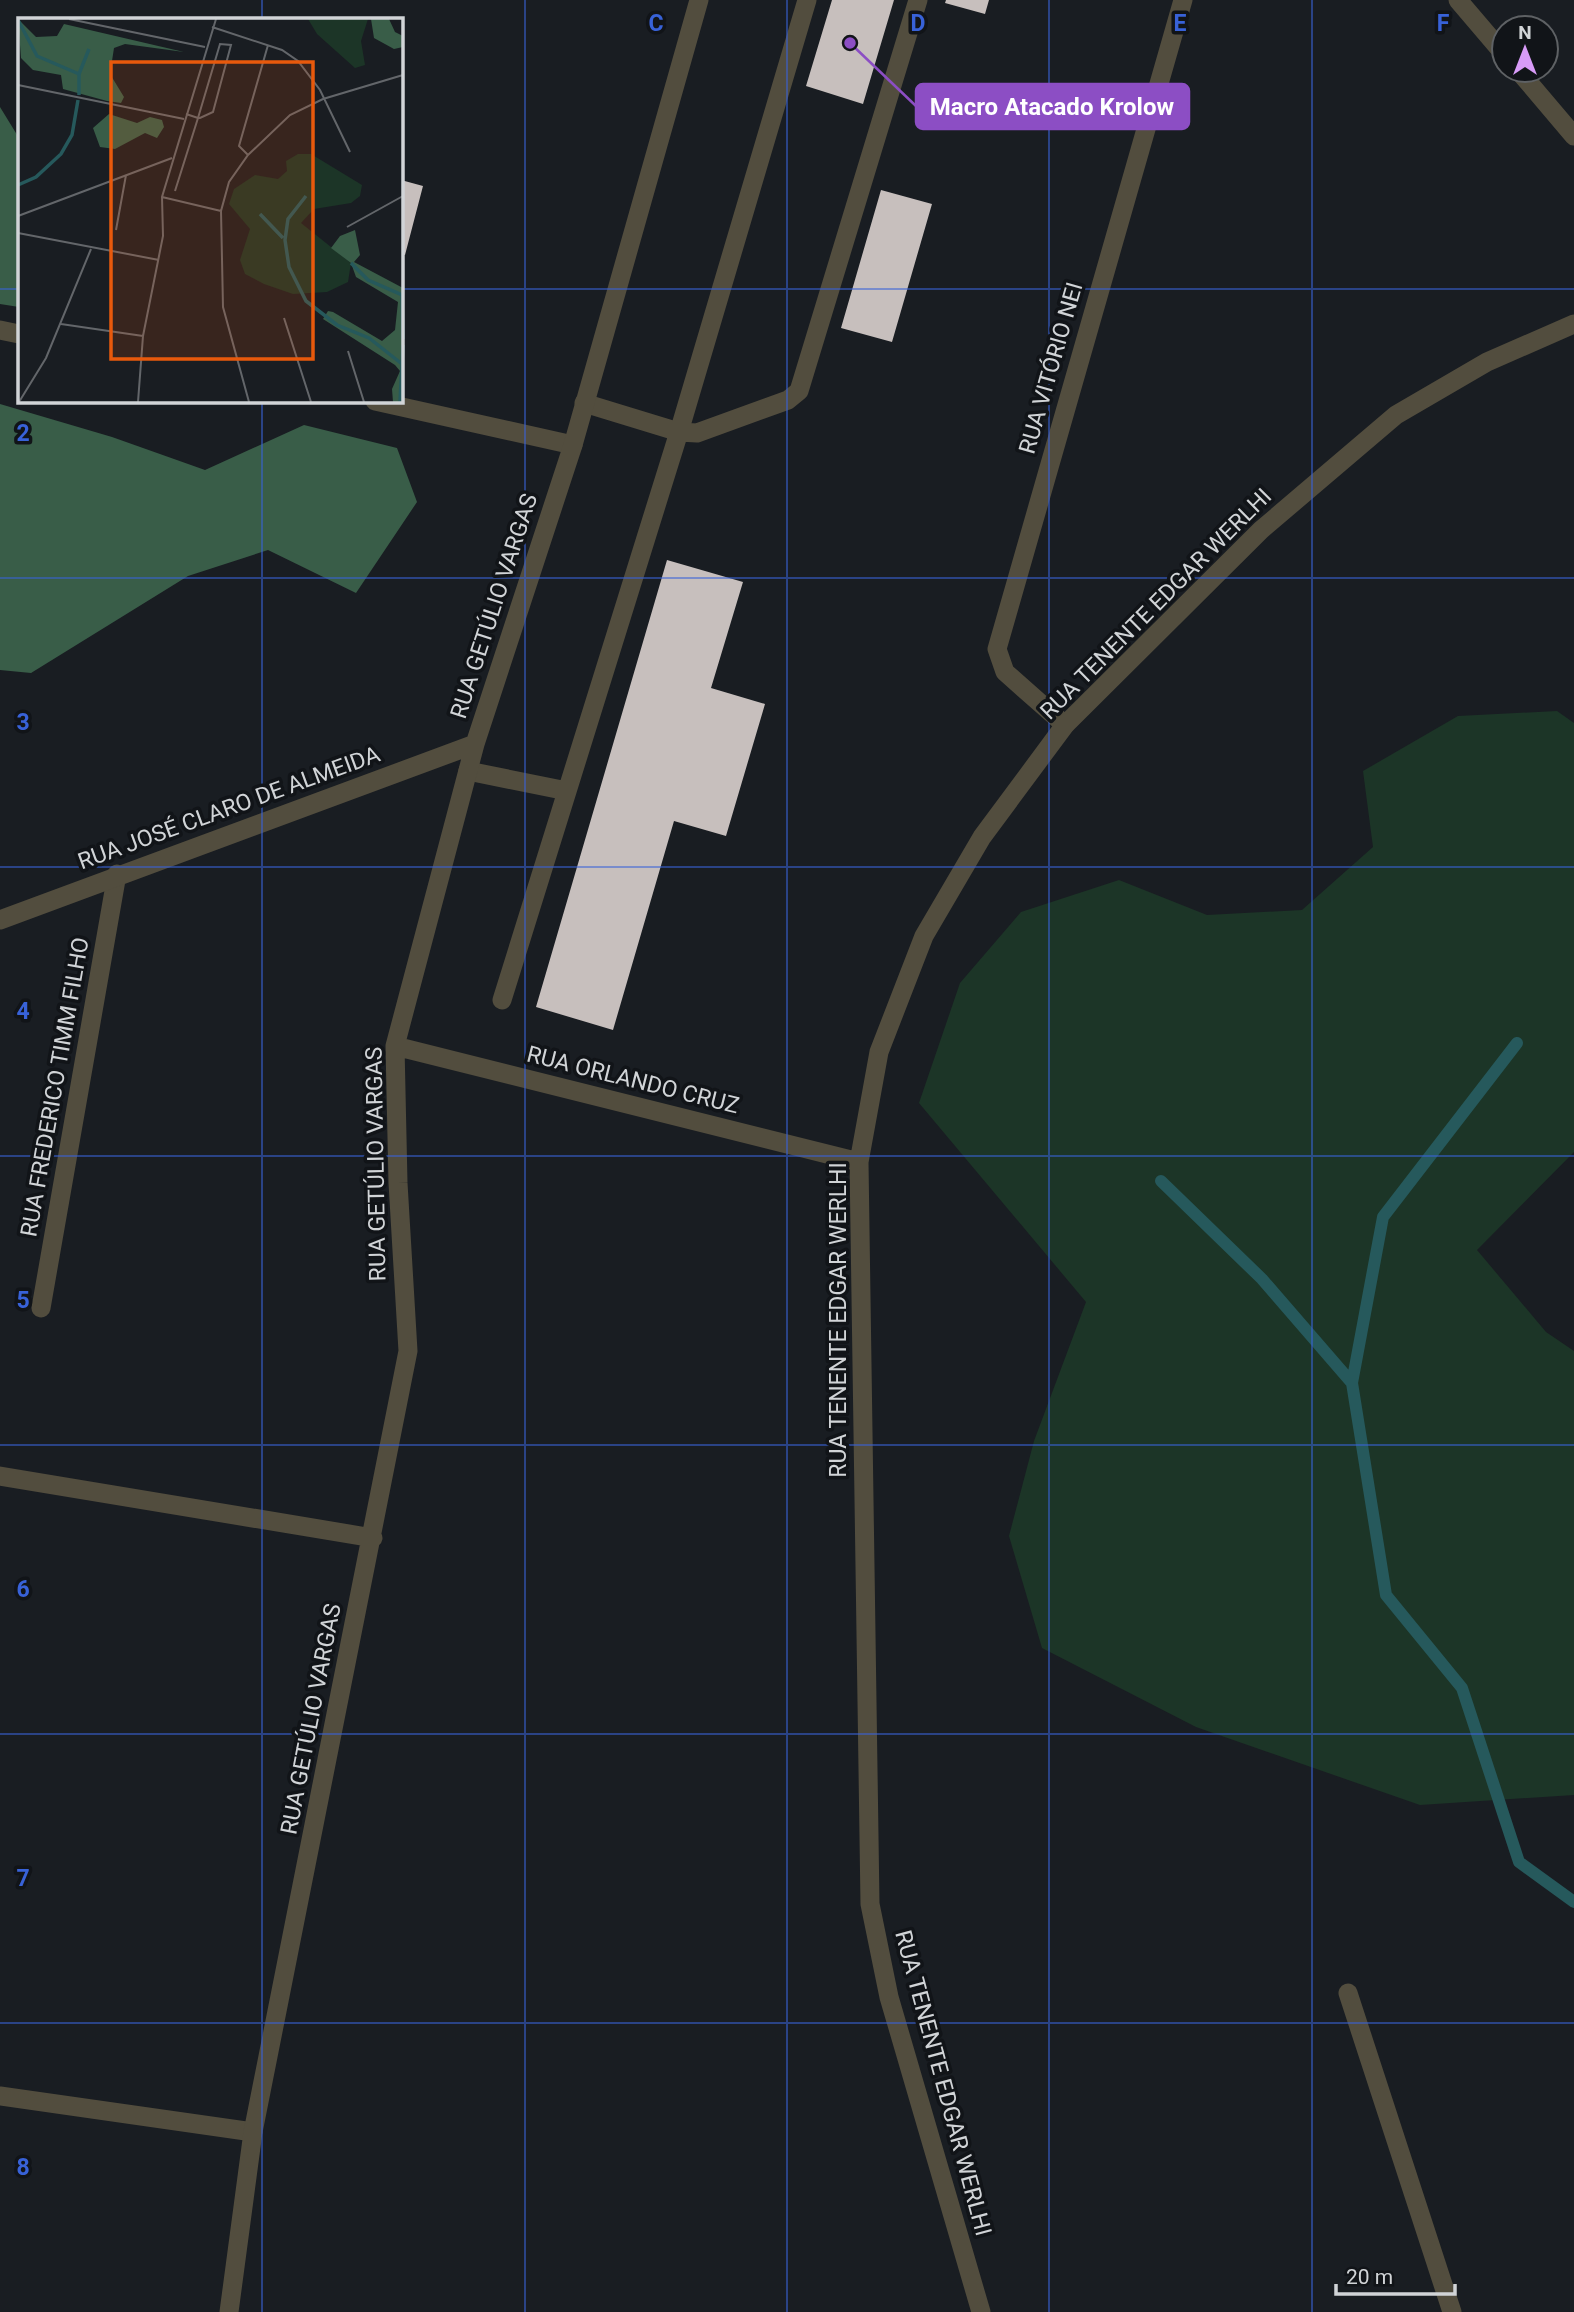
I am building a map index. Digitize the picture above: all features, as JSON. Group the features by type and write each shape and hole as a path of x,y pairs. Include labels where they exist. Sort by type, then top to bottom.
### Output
{"street":[{"name":"RUA GETÚLIO VARGAS","path":"229,2312 253,2132 408,1351 398,1184 395,1046 475,744 573,445 699,0"},
{"path":"502,1000 679,432 807,0"},
{"path":"584,403 679,432 697,433 788,400 799,391 918,0"},
{"name":"RUA VITÓRIO NEI","path":"1065,725 1005,672 997,649 1182,0"},
{"path":"1458,0 1490,38"},
{"path":"1530,84 1574,136"},
{"name":"RUA TENENTE EDGAR WERLHI","path":"981,2312 888,1997 870,1904 859,1161 879,1052 924,936 982,837 1065,725 1261,530 1396,415 1487,362 1574,324"},
{"path":"0,330 18,334"},
{"path":"380,402 573,445"},
{"name":"RUA JOSÉ CLARO DE ALMEIDA","path":"0,919 475,744"},
{"path":"468,771 567,791"},
{"name":"RUA FREDERICO TIMM FILHO","path":"41,1308 117,874"},
{"name":"RUA ORLANDO CRUZ","path":"395,1046 859,1161"},
{"path":"0,1476 373,1538"},
{"path":"1348,1993 1452,2312"},
{"path":"0,2096 253,2132"}],"green space":[{"path":"0,107 18,136 18,307 0,304"},
{"path":"0,404 112,437 205,470 304,425 397,448 417,502 356,593 268,550 188,576 31,673 0,670"},
{"path":"1557,711 1574,723 1574,1152 1477,1250 1546,1332 1574,1351 1574,1795 1420,1805 1196,1727 1042,1648 1009,1536 1034,1441 1086,1302 919,1103 960,983 1021,912 1119,880 1207,915 1302,910 1373,847 1363,771 1458,716"}],"building":[{"path":"832,0 894,0 863,104 806,86"},
{"path":"946,0 989,0 985,14 945,3"},
{"path":"402,180 423,186 405,255 402,254"},
{"path":"881,190 932,204 892,342 841,328"},
{"path":"667,560 743,582 711,688 765,704 726,836 674,821 613,1030 536,1007"}],"waterway":[{"path":"1517,1043 1383,1217 1352,1383 1386,1595 1462,1688 1519,1862 1574,1902"},
{"path":"1161,1181 1262,1279 1352,1383"}],"place":[{"name":"Macro Atacado Krolow","path":"850,43"}]}
